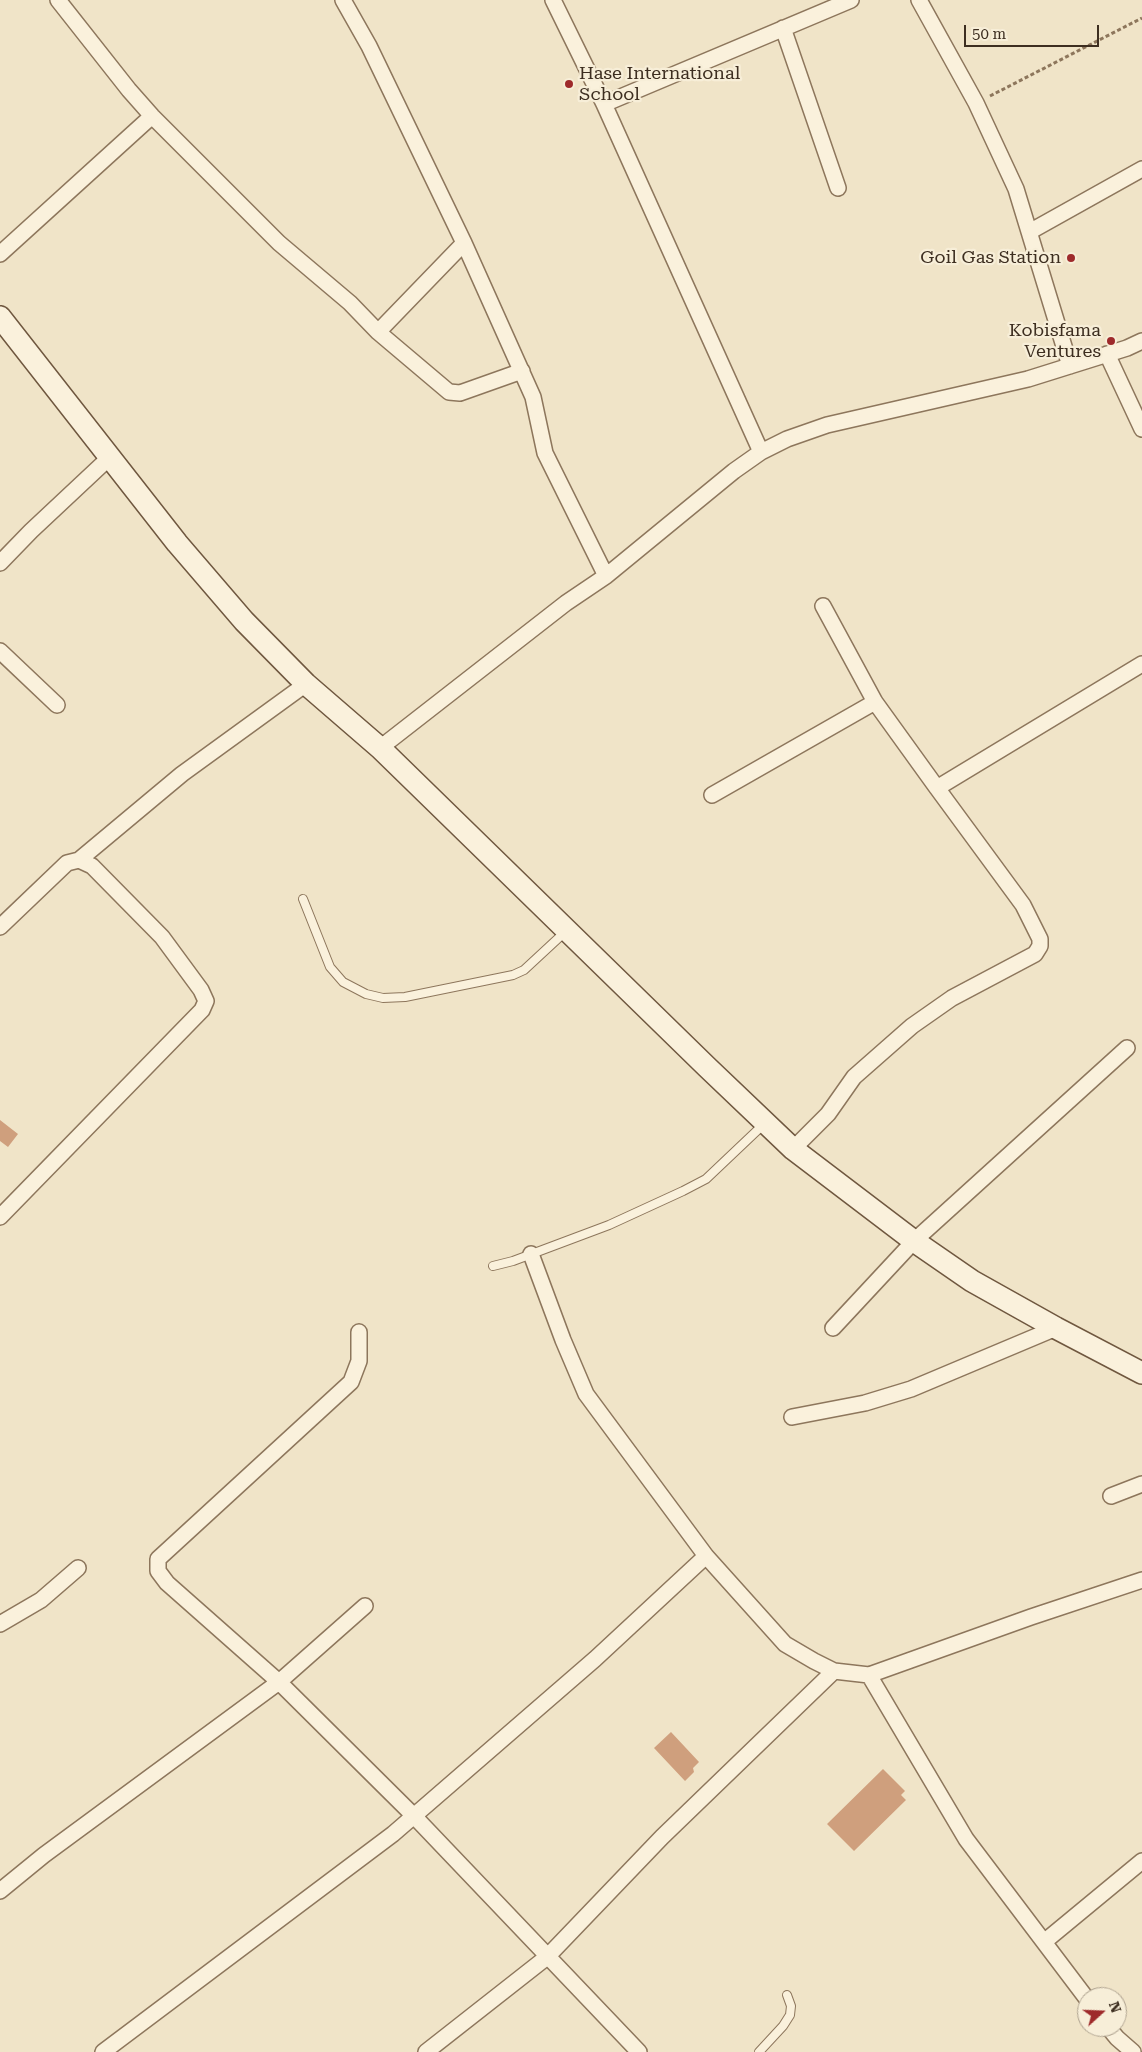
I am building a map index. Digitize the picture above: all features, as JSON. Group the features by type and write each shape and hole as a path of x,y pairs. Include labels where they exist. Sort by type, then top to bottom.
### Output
{"street":[{"path":"58,0 129,90 152,116 279,243 350,303 378,332 449,392 460,393 522,371"},
{"path":"344,0 369,46 464,243 536,406 545,453 606,576"},
{"path":"553,0 604,104 761,452"},
{"path":"604,104 851,0"},
{"path":"919,0 976,103 1016,189 1031,231 1070,366"},
{"path":"783,28 838,188"},
{"path":"0,254 152,116"},
{"path":"1031,231 1142,169"},
{"path":"378,332 464,243"},
{"path":"0,317 177,543 244,621 306,684 380,748 793,1149 914,1241 972,1281 1142,1373"},
{"path":"380,748 566,603 606,576 734,470 761,452 788,439 827,425 1028,379 1142,341"},
{"path":"1107,354 1142,429"},
{"path":"0,563 31,531 110,457"},
{"path":"793,1149 828,1114 854,1077 912,1026 952,998 1035,954 1040,946 1040,939 1023,905 875,702 824,606"},
{"path":"0,651 57,705"},
{"path":"937,788 1142,664"},
{"path":"0,927 67,863 79,860 182,774 306,684"},
{"path":"712,795 875,702"},
{"path":"0,1217 202,1010 206,1001 201,990 162,937 92,866 79,860"},
{"path":"832,1328 914,1241 1127,1048"},
{"path":"531,1254 563,1340 586,1394 706,1556 785,1644 834,1671 869,1675 1031,1617 1142,1580"},
{"path":"792,1416 865,1403 911,1388 1056,1328"},
{"path":"359,1332 359,1361 351,1382 158,1559 158,1571 167,1583 279,1682 414,1816 639,2052"},
{"path":"1111,1496 1142,1484"},
{"path":"103,2052 393,1834 595,1659 706,1556"},
{"path":"0,1624 41,1600 78,1568"},
{"path":"0,1891 44,1855 279,1682 365,1606"},
{"path":"426,2052 547,1957 662,1837 834,1671"},
{"path":"869,1675 966,1838 1078,1987"},
{"path":"1044,1942 1142,1861"},
{"path":"1116,2037 1133,2052"}],"lane":[{"path":"303,899 330,967 343,982 366,994 383,998 405,997 513,975 524,970 566,930"},
{"path":"493,1266 608,1225 706,1179 765,1123"},
{"path":"759,2052 783,2026 790,2015 791,2006 787,1995"}],"path":[{"path":"976,103 1142,18"}],"building":[{"path":"0,1120 18,1134 8,1147 0,1141"},
{"path":"671,1732 699,1762 693,1768 694,1772 685,1781 654,1748"},
{"path":"883,1769 905,1791 901,1795 906,1800 854,1851 827,1824"}],"place":[{"name":"Hase International School","path":"569,84"},
{"name":"Goil Gas Station","path":"1071,258"},
{"name":"Kobisfama Ventures","path":"1111,341"}]}
